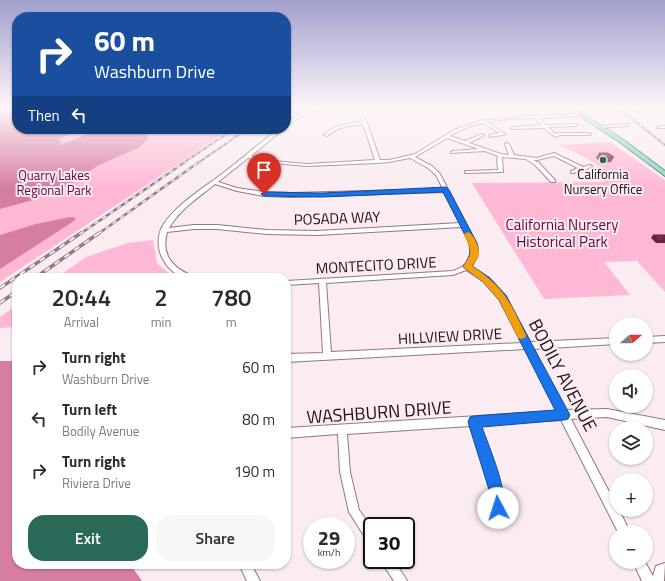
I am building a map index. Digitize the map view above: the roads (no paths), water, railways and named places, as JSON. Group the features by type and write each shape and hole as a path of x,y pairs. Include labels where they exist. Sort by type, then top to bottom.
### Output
{"main road":[{"path":"603,134 640,156"},
{"path":"610,134 623,142 665,174"}],"street":[{"path":"179,273 165,260 160,245 164,230 168,223 180,209 274,134"},
{"path":"369,134 378,162"},
{"path":"411,156 412,153 442,134"},
{"path":"246,156 273,162 307,165 397,160 416,155 451,134"},
{"path":"490,136 501,134"},
{"path":"561,134 588,134"},
{"path":"467,142 482,135"},
{"path":"447,136 500,155 537,159 554,154 583,168"},
{"path":"507,144 512,157"},
{"path":"453,152 483,150"},
{"path":"467,172 501,171 498,159 500,155"},
{"path":"411,156 438,174 473,243 475,251 474,257 467,267"},
{"path":"526,158 537,164 553,182"},
{"path":"573,172 590,166"},
{"path":"215,182 264,194 292,195 446,190"},
{"name":"POSADA WAY","path":"164,230 194,227 217,227 266,232 318,233 463,225"},
{"name":"MONTECITO DRIVE","path":"291,283 453,273 467,267"},
{"name":"BODILY AVENUE","path":"467,267 486,280 502,298 620,525"},
{"path":"322,281 327,356"},
{"path":"653,340 665,339"},
{"name":"HILLVIEW DRIVE","path":"291,358 609,341"},
{"name":"WASHBURN DRIVE","path":"291,434 342,429 608,413 665,425"},
{"path":"474,422 497,493 498,508"},
{"path":"342,429 345,472 354,512 363,525"},
{"path":"248,569 254,581"},
{"path":"392,569 401,581"},
{"path":"643,569 649,581"},
{"path":"658,581 660,570 665,569"}],"railway":[{"path":"183,163 226,134"},
{"path":"198,163 240,134"},
{"path":"651,134 665,145"},
{"path":"80,234 185,162"},
{"path":"98,234 199,162"},
{"path":"22,273 81,233"},
{"path":"42,273 99,233"},
{"path":"0,288 12,280"},
{"path":"0,303 12,295"}],"place":[{"name":"California Nursery Office","path":"603,160"}],"park label":[{"name":"Quarry Lakes Regional Park","path":"54,182"},
{"name":"California Nursery Historical Park","path":"562,232"}]}
